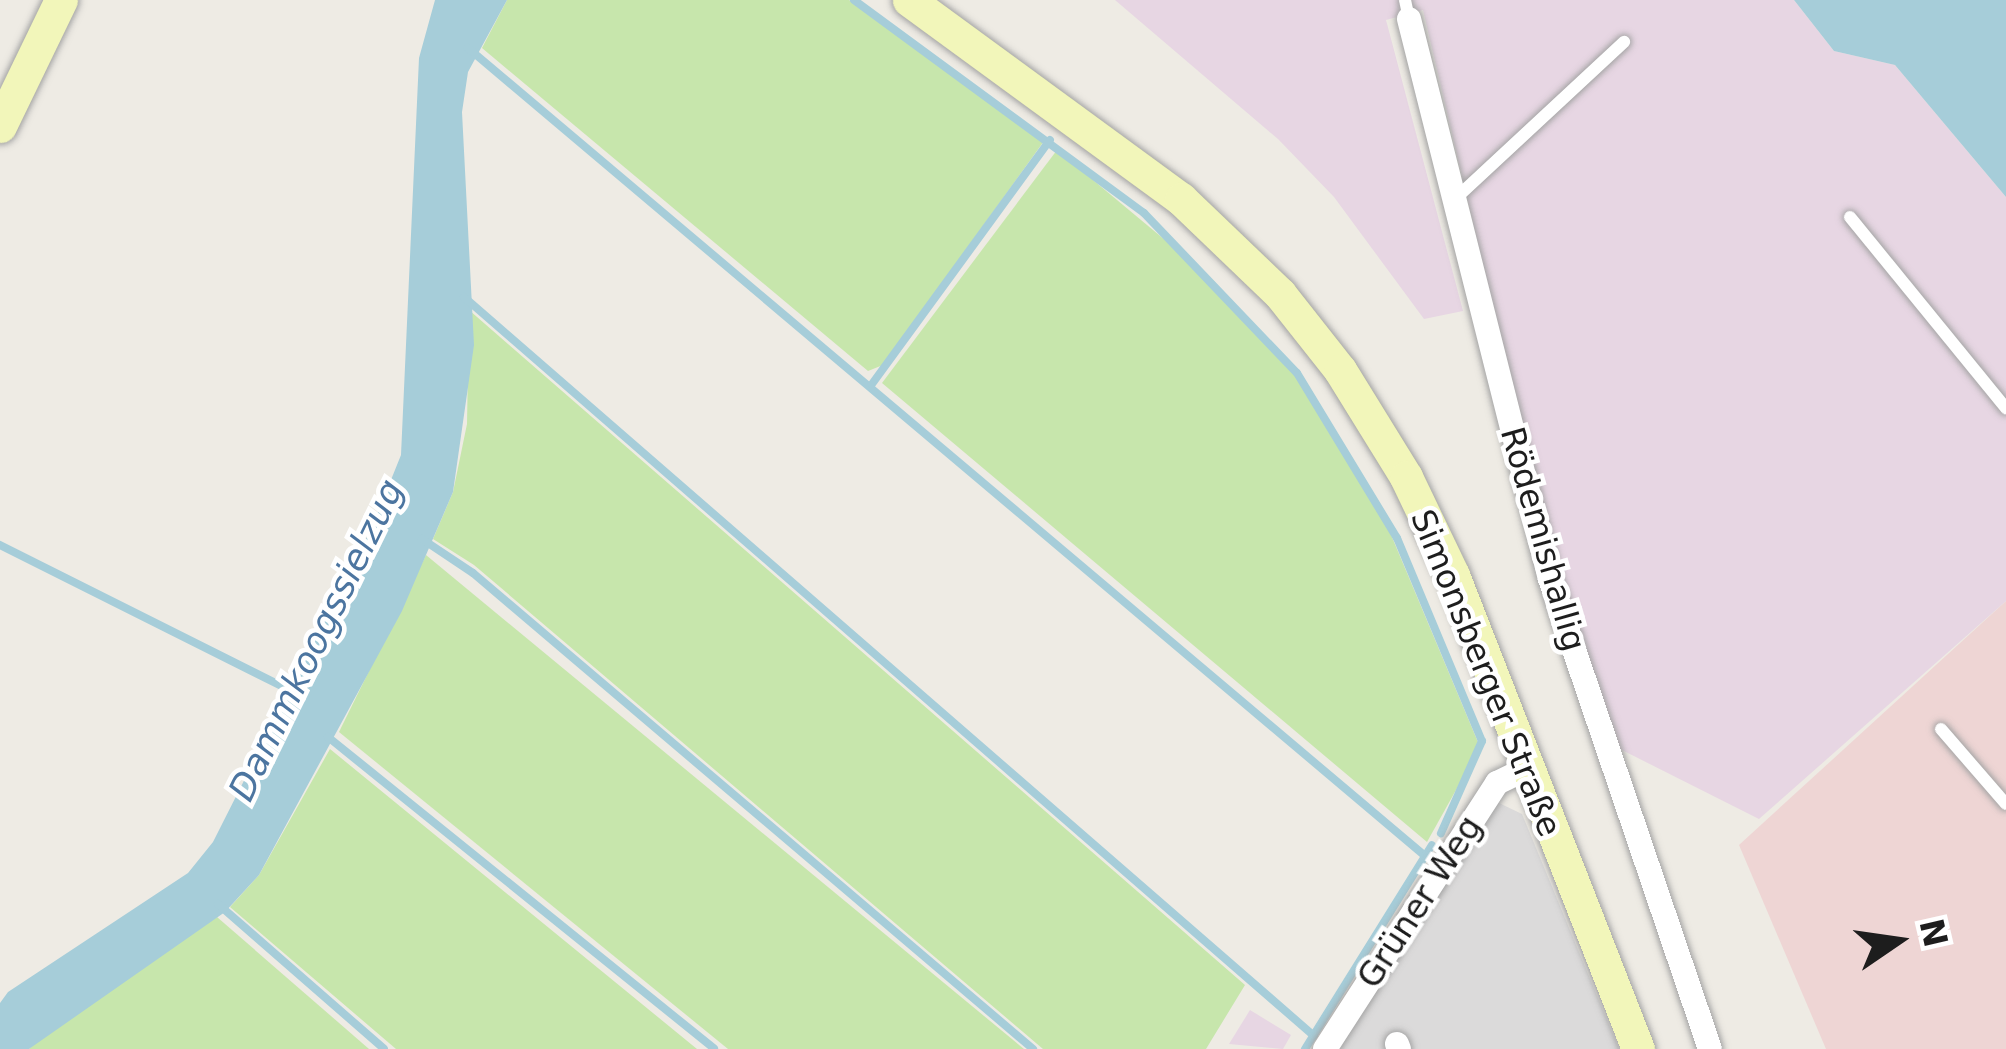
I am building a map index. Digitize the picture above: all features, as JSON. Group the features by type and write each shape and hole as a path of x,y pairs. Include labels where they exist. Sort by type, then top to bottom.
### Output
{"main road":[{"path":"0,126 61,0"},
{"name":"Simonsberger Straße","path":"910,0 1181,199 1280,294 1340,370 1406,477 1453,575 1638,1049"}],"street":[{"name":"Rödemishallig","path":"1407,9 1550,579 1710,1049"},
{"name":"Grüner Weg","path":"1325,1049 1497,783 1526,769"}],"lane":[{"path":"1454,200 1624,42"},
{"path":"1850,217 2006,408"},
{"path":"1942,729 2006,804"}],"shaded area":[{"path":"1115,0 1794,0 1834,51 1895,65 2006,197 2006,601 1759,819 1610,744 1553,565 1423,10 1386,20 1463,311 1424,319 1334,197 1278,139"},
{"path":"2006,601 2006,1049 1826,1049 1739,845"},
{"path":"1497,802 1522,814 1619,1049 1333,1049"},
{"path":"1250,1010 1291,1035 1283,1049 1229,1044"}],"green space":[{"path":"507,0 849,0 1044,141 883,365 868,371 482,48"},
{"path":"1057,150 1213,280 1297,377 1389,530 1480,747 1427,842 882,383"},
{"path":"469,310 1245,985 1206,1049 1043,1049 474,565 433,539 453,492 467,424"},
{"path":"426,555 1024,1049 728,1049 339,732"},
{"path":"330,749 697,1049 396,1049 230,907 259,875"},
{"path":"217,917 369,1049 29,1049 57,1025"}],"water":[{"name":"Dammkoogssielzug","path":"435,0 507,0 468,72 462,112 474,345 453,492 402,611 259,875 225,912 29,1049 0,1049 0,1003 8,992 188,873 213,842 372,527 401,455 419,58"},
{"path":"1794,0 2006,0 2006,197 1895,65 1834,51"}],"waterway":[{"path":"854,0 1144,213 1297,373 1397,538 1482,741 1441,833"},
{"path":"468,48 1425,856"},
{"path":"872,384 1050,140"},
{"path":"464,297 1314,1036"},
{"path":"422,539 473,573 1033,1049"},
{"name":"Dammkoogssielzug","path":"0,545 299,695"},
{"path":"328,737 714,1049"},
{"path":"1305,1049 1432,845"},
{"path":"218,904 384,1049"}]}
